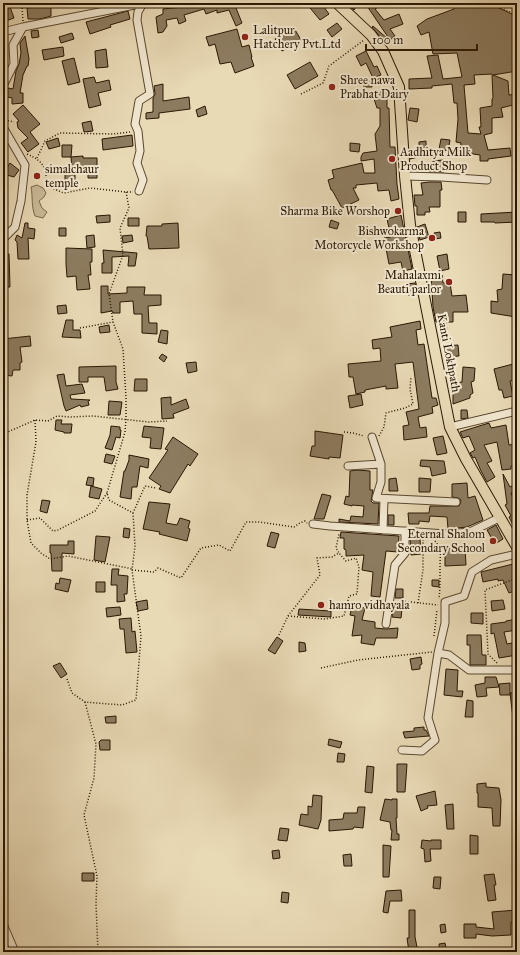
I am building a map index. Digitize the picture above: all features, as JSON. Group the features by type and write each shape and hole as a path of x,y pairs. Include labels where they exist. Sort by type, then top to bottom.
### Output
{"main road":[{"name":"Kanti Lokhpath","path":"337,3 371,35 383,51 399,87 410,224 450,427 466,459 517,547"}],"street":[{"path":"3,32 144,3"},
{"path":"139,191 143,180 137,163 140,151 138,131 135,124 139,102 150,94 137,20 138,12 144,3"},
{"path":"3,86 14,64 13,46 23,27"},
{"path":"3,127 25,165 21,201 15,227 3,239"},
{"path":"405,176 487,180"},
{"path":"450,427 517,411"},
{"path":"372,437 381,464 382,482 376,498 456,502"},
{"path":"348,466 381,464"},
{"path":"383,530 384,499"},
{"path":"313,524 405,531 427,535 470,532 500,518"},
{"path":"386,624 394,564 405,554 405,531"},
{"path":"402,750 422,751 436,740 428,718 438,653 445,623 445,602 464,596 472,572 491,560 517,554"},
{"path":"438,653 449,655 469,670 517,670"},
{"path":"3,924 15,952"},
{"path":"3,947 8,937"}],"path":[{"path":"19,3 22,7 23,27"},
{"path":"490,3 517,15"},
{"path":"301,94 323,83 329,66 371,35"},
{"path":"3,120 14,122"},
{"path":"37,158 45,141 60,133 113,134 138,131"},
{"path":"16,150 37,158 46,170 46,186 64,193 90,188 126,192 139,191"},
{"path":"27,520 40,518 53,531 58,530 95,511 107,493 125,432 126,419 123,348 113,322 109,294 123,255 120,228 129,208 126,192"},
{"path":"80,328 113,322"},
{"path":"344,432 378,437 384,427 386,413 405,408 413,404 410,389 411,376"},
{"path":"3,434 35,420 48,421 57,416 93,416 150,422 167,421"},
{"path":"35,420 36,442 27,495 27,520 31,543 41,553 50,559 68,556 132,570 154,572 158,568 181,578 201,548 219,545 230,551 246,522 259,522 294,527 305,521 310,528 313,524"},
{"path":"67,679 72,692 85,702 122,705 136,700 141,636 132,570 134,546 133,513 145,486 156,488"},
{"path":"107,493 109,500 133,513"},
{"path":"288,616 325,619 344,616 350,596 356,594 359,567 356,558 346,561 336,548 340,531 339,526"},
{"path":"418,603 424,570 423,541 427,535 432,537 441,549 440,584 434,636"},
{"path":"279,635 288,616 320,575 317,558 332,557 339,553"},
{"path":"504,670 488,654 485,590 517,578"},
{"path":"402,601 438,605"},
{"path":"321,668 372,658 432,652 438,653"},
{"path":"85,702 96,744 94,778 84,815 97,876 96,904 98,952"}],"shaded area":[{"path":"37,185 43,188 46,193 39,201 42,208 47,212 43,218 35,216 33,209 31,187"}],"building":[{"path":"181,3 191,3 192,6 204,3 234,3 242,23 236,26 229,10 217,13 217,10 206,14 204,9 184,15 186,21 179,24 177,18 166,20 167,26 163,32 158,33 156,17 163,14 163,9 182,7"},
{"path":"306,3 321,3 329,14 320,20"},
{"path":"346,3 358,3 354,10"},
{"path":"365,3 385,3 375,9 384,20 399,14 403,24 390,29 395,36 390,40"},
{"path":"454,3 488,3 512,14 517,4 517,71 493,75 508,81 509,95 517,94 517,104 501,108 503,117 492,118 492,133 484,135 488,150 510,148 511,156 488,159 488,161 480,161 480,155 460,152 461,143 456,142 458,119 457,103 454,103 452,84 432,86 432,88 409,89 409,79 432,78 427,56 438,55 443,79 462,77 457,53 433,54 429,32 421,35 417,26 427,19 454,9","holes":["492,74 492,106 480,108 481,127 479,127 481,134 468,133 464,85 475,84 474,75"]},
{"path":"9,4 14,18 3,22 3,6"},
{"path":"51,5 51,16 40,19 28,19 27,8"},
{"path":"128,11 130,19 110,25 111,27 90,34 86,22"},
{"path":"337,23 342,29 332,37 327,30"},
{"path":"373,26 389,40 385,43 372,27"},
{"path":"294,28 301,40 282,51 275,39"},
{"path":"237,29 242,47 249,45 254,66 235,73 231,62 220,64 215,44 209,46 206,37"},
{"path":"38,30 39,37 32,38 31,31"},
{"path":"72,33 74,39 61,43 59,37"},
{"path":"25,36 29,59 28,66 23,75 20,93 23,93 23,103 12,104 12,98 3,96 3,94 8,88 13,89 21,53 20,43"},
{"path":"63,47 64,56 44,60 42,50"},
{"path":"106,49 108,67 96,68 95,51"},
{"path":"366,51 374,67 377,66 381,75 373,78 366,63 361,66 356,56"},
{"path":"74,58 80,82 68,85 62,61"},
{"path":"310,62 318,76 295,89 287,75"},
{"path":"94,77 96,83 109,80 111,90 98,93 101,105 89,108 83,79"},
{"path":"364,80 372,80 372,87 364,87"},
{"path":"163,84 163,101 189,97 190,109 159,113 159,118 146,119 146,113 153,112 153,98 155,94 154,86"},
{"path":"374,92 387,92 390,147 395,147 399,199 391,201 389,190 378,191 377,183 356,185 356,188 353,188 359,200 342,208 331,190 328,180 334,178 332,170 362,163 364,173 375,173 374,159 361,161 363,153 377,151 375,134 380,126 380,108 377,108 374,99"},
{"path":"23,105 40,124 30,132 39,144 28,152 21,143 28,138 18,128 17,122 19,121 13,114"},
{"path":"205,106 207,114 198,117 196,110"},
{"path":"410,108 419,109 417,122 408,120"},
{"path":"91,121 93,131 84,132 82,123"},
{"path":"132,135 133,146 103,150 102,139"},
{"path":"58,138 60,146 49,149 46,142"},
{"path":"441,139 450,140 448,151 439,149"},
{"path":"426,141 426,147 419,148 419,142"},
{"path":"350,143 360,144 359,152 350,151"},
{"path":"62,145 72,145 71,157 62,157"},
{"path":"417,152 418,157 410,159 410,153"},
{"path":"83,156 83,158 97,158 97,178 88,178 88,168 72,168 71,157"},
{"path":"443,160 444,172 428,172 434,171 433,161"},
{"path":"10,163 19,170 14,177 3,174"},
{"path":"65,170 75,170 75,182 65,182"},
{"path":"441,182 442,190 440,190 440,207 429,207 430,212 425,212 425,215 417,215 417,206 415,206 414,195 423,195 421,183"},
{"path":"458,212 466,212 466,222 458,222"},
{"path":"517,212 517,222 481,222 481,214"},
{"path":"110,215 110,222 97,223 96,216"},
{"path":"401,215 412,269 403,271 401,262 389,264 384,238 391,237 387,219"},
{"path":"128,218 139,218 139,226 128,226"},
{"path":"331,220 339,223 337,229 329,227"},
{"path":"25,223 28,223 28,228 35,229 34,239 28,238 29,259 18,259 17,242 15,240 17,235 22,238"},
{"path":"178,223 179,248 149,249 146,236 147,226 162,226 162,224"},
{"path":"425,224 429,237 420,240 417,227"},
{"path":"59,228 66,228 66,236 59,236"},
{"path":"440,232 441,238 435,239 434,233"},
{"path":"94,235 95,247 87,248 86,236"},
{"path":"132,235 133,241 123,243 122,236"},
{"path":"66,248 92,249 92,262 90,262 91,275 88,275 90,289 77,290 76,276 67,277"},
{"path":"103,250 137,253 135,266 128,266 129,256 112,257 112,273 102,273 102,263 104,263"},
{"path":"3,254 9,254 10,287 3,287"},
{"path":"447,254 449,269 440,271 437,256"},
{"path":"503,274 516,275 515,284 517,284 517,290 514,290 516,317 491,313 491,301 498,302 497,290 502,289"},
{"path":"442,275 443,283 450,283 452,296 466,295 468,312 453,312 453,322 446,322 448,339 441,340 439,322 436,322 433,307 431,276"},
{"path":"415,283 417,294 408,295 407,284"},
{"path":"101,286 108,286 108,294 127,293 127,287 145,287 144,295 161,295 161,305 148,306 149,323 157,323 157,334 142,333 142,314 134,314 133,301 120,302 120,313 113,313 112,311 101,313"},
{"path":"66,305 67,313 58,314 57,306"},
{"path":"66,320 73,320 73,330 80,330 81,338 62,337"},
{"path":"420,321 421,329 416,330 418,345 424,344 432,398 436,398 438,405 432,407 433,413 418,417 420,428 426,427 427,437 404,440 403,426 409,425 406,412 419,409 413,362 395,364 398,388 386,389 386,386 365,390 365,392 356,394 353,377 349,377 348,364 381,361 380,348 373,349 372,340 392,337 390,327"},
{"path":"109,325 110,332 100,333 99,327"},
{"path":"161,330 168,331 167,344 158,342"},
{"path":"30,336 31,346 20,347 22,362 20,363 20,370 13,370 12,376 3,375 3,339"},
{"path":"458,345 459,356 445,357 444,346"},
{"path":"162,354 167,357 164,362 159,358"},
{"path":"196,362 197,371 188,373 186,363"},
{"path":"517,363 517,379 510,381 513,396 504,398 502,390 499,390 494,369"},
{"path":"116,366 116,382 118,389 106,391 104,377 88,377 88,382 79,382 79,367"},
{"path":"463,367 475,368 474,381 471,382 473,393 470,395 470,398 453,404 453,383 462,382"},
{"path":"64,374 66,386 82,384 85,393 70,395 71,399 90,400 88,401 89,405 81,407 80,405 66,411 57,375"},
{"path":"135,379 147,379 147,391 134,391"},
{"path":"361,394 363,405 350,408 348,396"},
{"path":"171,397 171,405 186,399 189,408 173,414 174,418 162,419 161,398"},
{"path":"109,401 122,402 120,415 108,415"},
{"path":"461,410 467,410 468,418 461,419"},
{"path":"56,420 62,420 61,424 72,424 71,433 64,433 55,430"},
{"path":"489,423 491,428 506,425 509,445 517,444 517,465 511,466 511,469 502,470 497,442 484,445 492,461 487,463 495,477 487,482 475,457 473,458 470,453 475,450 469,436 463,438 460,432"},
{"path":"111,426 120,427 121,430 120,438 116,437 112,450 105,448 110,435"},
{"path":"144,426 164,428 161,449 150,448 151,438 142,437"},
{"path":"315,431 343,435 340,458 329,457 329,459 310,456 312,446 315,446"},
{"path":"443,436 447,453 437,455 433,438"},
{"path":"173,437 198,454 190,466 188,464 170,493 159,489 161,486 149,478 168,450 165,449"},
{"path":"106,454 115,456 112,464 104,462"},
{"path":"129,455 149,459 148,468 140,466 137,487 132,487 131,499 120,497 124,471 129,460"},
{"path":"421,460 444,461 446,473 432,476 430,467 420,466"},
{"path":"350,471 370,471 370,490 373,490 371,501 373,503 379,503 378,524 339,522 339,519 350,521 351,516 363,517 364,506 344,504 346,496 349,497"},
{"path":"503,474 510,487 514,485 516,491 511,493 517,507 517,533 505,505 507,504"},
{"path":"88,477 94,478 93,486 86,485"},
{"path":"396,478 398,491 389,491 389,479"},
{"path":"419,478 431,479 430,492 419,492"},
{"path":"467,483 468,498 475,496 483,520 467,527 448,529 447,517 430,516 429,522 419,521 419,524 409,524 408,513 429,513 430,506 459,506 461,500 452,497 452,484"},
{"path":"91,486 102,489 99,499 89,497"},
{"path":"322,494 331,496 324,519 314,519"},
{"path":"42,500 50,501 47,513 40,511"},
{"path":"149,502 170,504 166,523 177,525 180,518 190,521 187,541 159,534 160,532 143,529"},
{"path":"388,515 394,515 394,525 388,525"},
{"path":"496,525 503,539 495,544 487,530"},
{"path":"124,528 130,529 129,538 123,537"},
{"path":"271,532 279,534 275,548 267,546"},
{"path":"341,532 399,536 398,552 386,551 380,597 371,596 373,572 362,570 364,555 346,556 346,550 344,549 344,538 340,538"},
{"path":"96,536 110,537 105,562 94,560"},
{"path":"410,539 420,539 421,554 411,555"},
{"path":"68,541 74,541 74,554 62,553 62,571 52,571 50,545 68,545"},
{"path":"465,547 466,565 445,566 445,549"},
{"path":"513,564 517,582 517,590 509,593 503,580 498,581 498,579 483,582 481,572"},
{"path":"112,569 119,569 118,575 128,576 127,594 124,594 125,601 117,602 117,585 111,585"},
{"path":"60,578 71,580 68,592 55,589 56,583 59,584"},
{"path":"432,580 439,580 439,587 432,586"},
{"path":"96,582 105,582 105,592 96,592"},
{"path":"396,589 403,589 403,598 395,598"},
{"path":"147,600 148,609 138,611 136,602"},
{"path":"503,600 505,609 492,611 491,601"},
{"path":"352,606 365,608 362,620 375,622 375,628 398,628 397,638 376,638 374,645 361,643 362,635 352,636 355,616 350,615"},
{"path":"120,607 121,615 107,617 106,608"},
{"path":"393,608 402,609 401,618 392,617"},
{"path":"299,609 331,611 331,617 298,615"},
{"path":"471,613 483,613 483,624 471,623"},
{"path":"131,618 132,632 135,631 137,652 126,653 124,629 120,629 119,619"},
{"path":"517,619 517,630 504,632 507,644 517,642 517,655 499,658 494,633 491,634 491,624"},
{"path":"467,635 481,635 482,655 486,655 486,665 470,665 470,645 467,645"},
{"path":"277,637 283,641 275,654 268,650"},
{"path":"299,642 305,643 306,651 299,652"},
{"path":"421,657 422,664 420,665 420,669 412,670 410,659"},
{"path":"60,663 67,674 61,678 53,666"},
{"path":"446,669 458,670 457,691 463,691 462,697 444,695"},
{"path":"485,677 496,677 499,687 486,688 487,696 477,697 475,685 485,683"},
{"path":"510,683 510,695 500,695 499,684"},
{"path":"517,692 517,718 513,718 510,693"},
{"path":"467,700 473,701 473,717 465,717"},
{"path":"116,716 116,723 106,723 105,717"},
{"path":"424,727 424,730 426,730 429,736 405,738 403,732 414,731 414,728"},
{"path":"329,739 342,742 340,748 328,745"},
{"path":"101,740 110,740 110,750 100,750 99,742"},
{"path":"338,753 345,754 344,762 337,762"},
{"path":"397,764 407,764 405,792 397,792"},
{"path":"367,766 374,767 372,793 365,792"},
{"path":"486,783 486,787 499,788 501,800 500,826 493,826 492,808 478,807 477,784"},
{"path":"435,791 437,805 427,806 428,808 421,811 416,796"},
{"path":"313,795 322,796 321,820 318,829 299,825 301,814 308,815 308,806 312,807"},
{"path":"385,799 397,799 396,818 399,840 391,840 392,830 390,822 380,820"},
{"path":"453,804 454,829 447,829 445,805"},
{"path":"358,807 365,807 363,828 354,827 353,829 329,831 329,820 343,819 344,813 357,813"},
{"path":"280,828 289,829 287,841 278,840"},
{"path":"470,835 478,836 478,854 470,854"},
{"path":"422,840 441,840 441,849 430,849 431,861 425,862 424,849 421,848"},
{"path":"383,845 391,846 389,877 383,877"},
{"path":"279,850 280,858 273,859 272,851"},
{"path":"351,854 352,866 344,866 343,855"},
{"path":"82,873 94,873 94,881 82,881"},
{"path":"494,874 496,900 488,901 484,875"},
{"path":"434,877 441,877 440,889 433,888"},
{"path":"401,890 402,901 390,901 388,913 383,912 386,891"},
{"path":"282,892 289,893 288,903 281,902"},
{"path":"409,910 415,910 415,937 418,952 409,952 407,938 409,938"},
{"path":"517,910 517,922 511,922 511,935 492,936 476,934 476,938 464,938 464,924 476,924 476,927 494,929 492,912"},
{"path":"445,924 446,932 441,933 440,925"},
{"path":"445,943 447,952 440,952 439,944"}],"place":[{"name":"Lalitpur Hatchery Pvt.Ltd","path":"245,37"},
{"name":"Shree nawa Prabhat Dairy","path":"332,87"},
{"name":"Aadhitya Milk Product Shop","path":"392,159"},
{"name":"simalchaur temple","path":"37,176"},
{"name":"Sharma Bike Worshop","path":"398,211"},
{"name":"Bishwokarma Motorcycle Workshop","path":"432,238"},
{"name":"Mahalaxmi Beauti parlor","path":"449,282"},
{"name":"Eternal Shalom Secondary School","path":"493,541"},
{"name":"hamro vidhayala","path":"321,605"}]}
